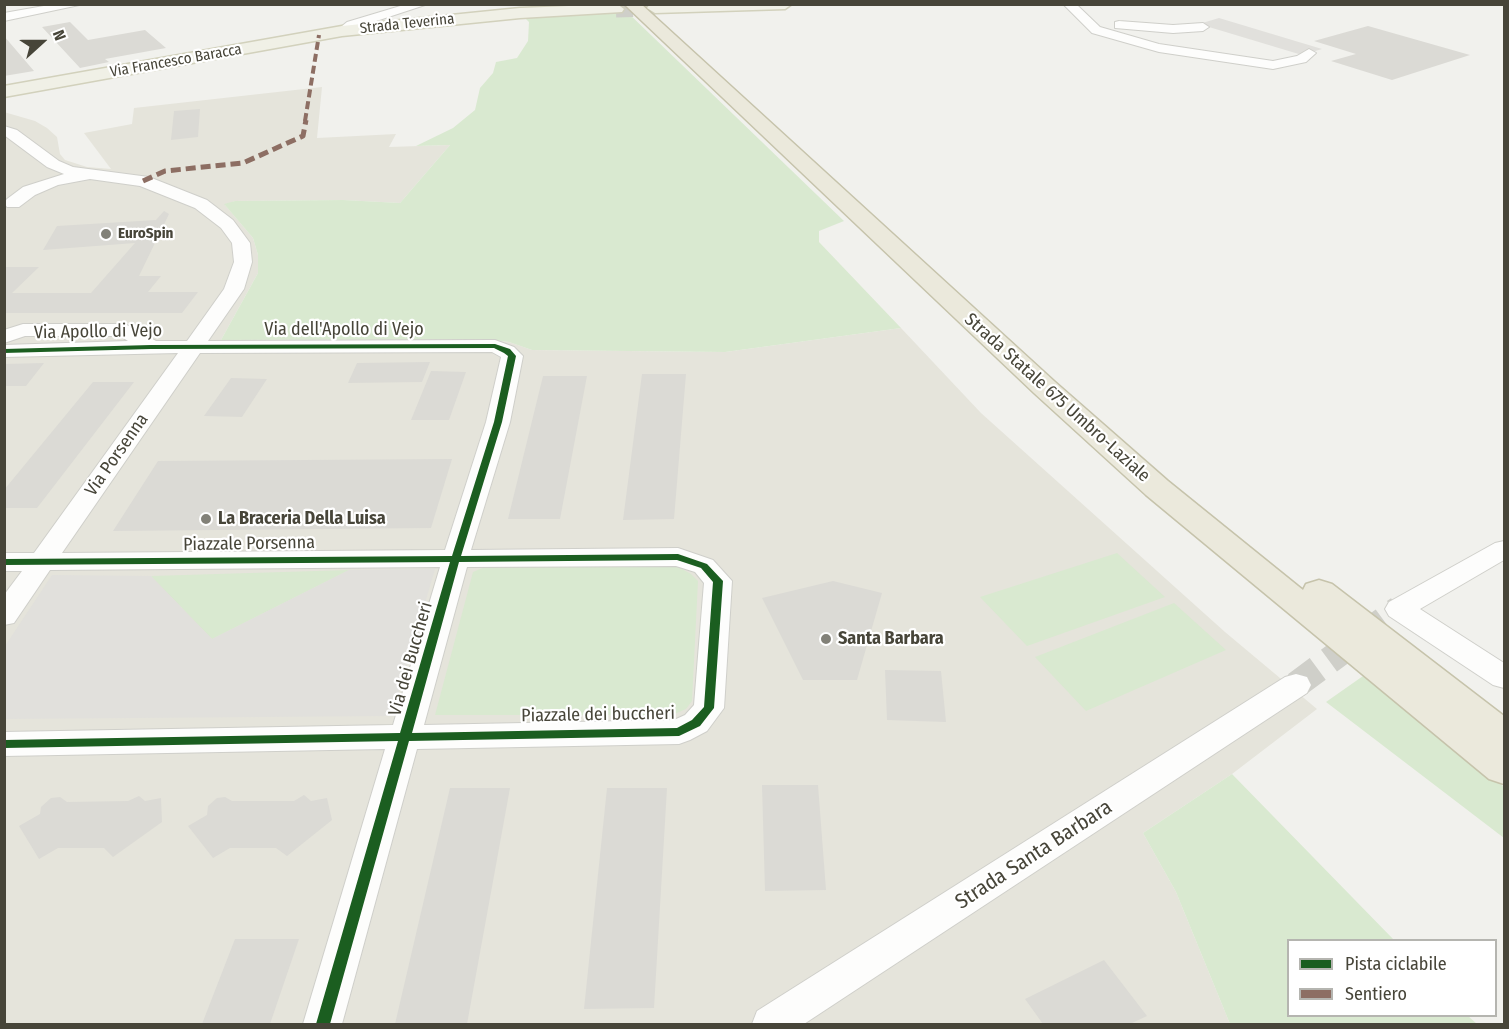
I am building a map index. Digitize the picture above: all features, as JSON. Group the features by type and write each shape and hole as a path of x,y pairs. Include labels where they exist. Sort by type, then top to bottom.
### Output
{"highway":[{"name":"Strada Statale 675 Umbro-Laziale","path":"637,6 1175,475 1308,584 1504,736"},
{"name":"Strada Statale 675 Umbro-Laziale","path":"637,6 1026,371 1157,488 1285,594 1504,768"}],"main road":[{"name":"Strada Teverina","path":"342,31 520,13 637,6 784,4"},
{"name":"Via Francesco Baracca","path":"7,91 342,31"}],"street":[{"path":"4,17 78,4"},
{"path":"342,31 351,25 422,4"},
{"path":"1069,4 1096,30 1159,48 1273,65 1301,59 1309,53"},
{"path":"1085,4 1100,21 1133,28 1203,27"},
{"path":"1202,53 1229,52 1240,48"},
{"path":"4,130 12,133 31,163"},
{"path":"31,163 53,164 90,175"},
{"path":"9,208 31,163"},
{"path":"9,208 29,191 54,181 90,175"},
{"name":"Via Porsenna","path":"4,616 234,290 243,262 241,243 227,224 201,204 143,181 90,175"},
{"path":"4,337 23,330 125,330 151,347"},
{"name":"Via dell'Apollo di Vejo","path":"192,347 495,346"},
{"name":"Via dei Buccheri","path":"323,1024 456,557 498,422 512,356 495,346"},
{"name":"Via Apollo di Vejo","path":"4,351 192,347"},
{"path":"1504,549 1399,609 1504,677"},
{"name":"Piazzale Porsenna","path":"42,562 456,557"},
{"name":"Piazzale dei buccheri","path":"406,736 679,732 696,723 709,708 718,580 704,566 678,557 456,557"},
{"path":"4,562 42,562"},
{"name":"Strada Santa Barbara","path":"776,1023 1296,685"},
{"path":"4,744 406,736"}],"shaded area":[{"path":"1219,18 1322,49 1302,55 1199,24"},
{"name":"Santa Barbara","path":"322,87 317,138 396,134 389,147 450,145 400,203 343,200 235,201 225,205 253,238 258,255 258,273 221,340 484,339 509,342 532,350 725,352 901,328 981,413 1225,632 1317,709 1232,774 1143,833 1176,892 1230,1024 5,1024 4,112 35,121 47,128 57,137 60,154 65,160 87,167 111,169 84,133 132,124 134,108"},
{"path":"435,569 392,716 5,719 5,646 52,575 151,576 212,639 349,570"}],"green space":[{"path":"625,10 844,221 819,231 819,242 901,328 725,352 532,350 509,342 484,339 221,340 258,273 258,255 253,238 224,204 235,201 343,200 400,203 450,145 416,146 453,128 475,110 480,88 493,73 496,62 517,58 528,41 529,22 523,16"},
{"path":"1117,553 1165,597 1027,646 980,597"},
{"path":"675,565 698,581 692,701 686,709 672,715 435,715 473,572 487,566"},
{"path":"349,570 212,639 151,576"},
{"path":"1174,603 1226,650 1086,711 1035,657"},
{"path":"1363,676 1504,787 1504,838 1326,702"},
{"path":"1232,774 1393,939 1287,939 1287,1017 1469,1017 1477,1024 1230,1024 1176,892 1143,833"}],"building":[{"path":"70,22 88,40 145,30 166,48 105,59 109,62 80,68 42,27"},
{"path":"1368,26 1470,55 1392,80 1331,61 1356,54 1314,41"},
{"path":"4,36 34,71 4,76"},
{"path":"200,109 198,137 171,140 174,111"},
{"path":"164,211 169,214 139,276 161,276 148,292 198,292 182,313 4,313 4,267 39,267 12,293 91,293 135,243 43,250 57,226 156,220"},
{"path":"430,362 422,382 348,383 357,363"},
{"path":"44,363 26,386 4,386 4,364"},
{"path":"431,371 466,372 449,420 411,420"},
{"path":"642,374 686,374 674,519 623,520"},
{"path":"543,376 587,376 560,519 508,519"},
{"path":"231,378 267,379 242,417 204,416"},
{"path":"93,382 134,382 37,508 4,508 4,490"},
{"path":"452,459 431,528 113,531 158,461"},
{"name":"Santa Barbara","path":"833,581 882,593 857,680 803,680 762,598"},
{"path":"885,670 941,671 946,722 887,720"},
{"path":"762,785 818,785 826,890 765,891"},
{"path":"450,788 510,788 467,1024 395,1024"},
{"path":"607,788 667,788 654,1008 584,1009"},
{"path":"304,795 311,801 327,798 332,820 287,856 276,848 230,848 213,858 188,826 207,815 208,806 217,798 225,797 232,801 294,801"},
{"path":"139,796 145,801 161,798 162,822 113,857 104,848 58,848 39,859 19,826 40,814 41,807 51,798 60,797 67,802 128,801"},
{"path":"235,939 299,939 270,1024 202,1024"},
{"path":"1104,960 1147,1016 1130,1024 1043,1024 1025,999"}],"tunnel":[{"path":"616,9 655,8"},
{"path":"1296,685 1399,609"}],"marked path":[{"path":"143,181 165,171 243,163 303,136 319,35"}],"cycle path":[{"path":"4,351 151,347 495,346 512,356 498,422 456,557 323,1024"},
{"path":"4,562 678,557 704,566 718,581 709,708 696,723 679,732 4,744"}],"place":[{"name":"EuroSpin","path":"106,234"},
{"name":"La Braceria Della Luisa","path":"206,519"},
{"name":"Santa Barbara","path":"826,639"}]}
